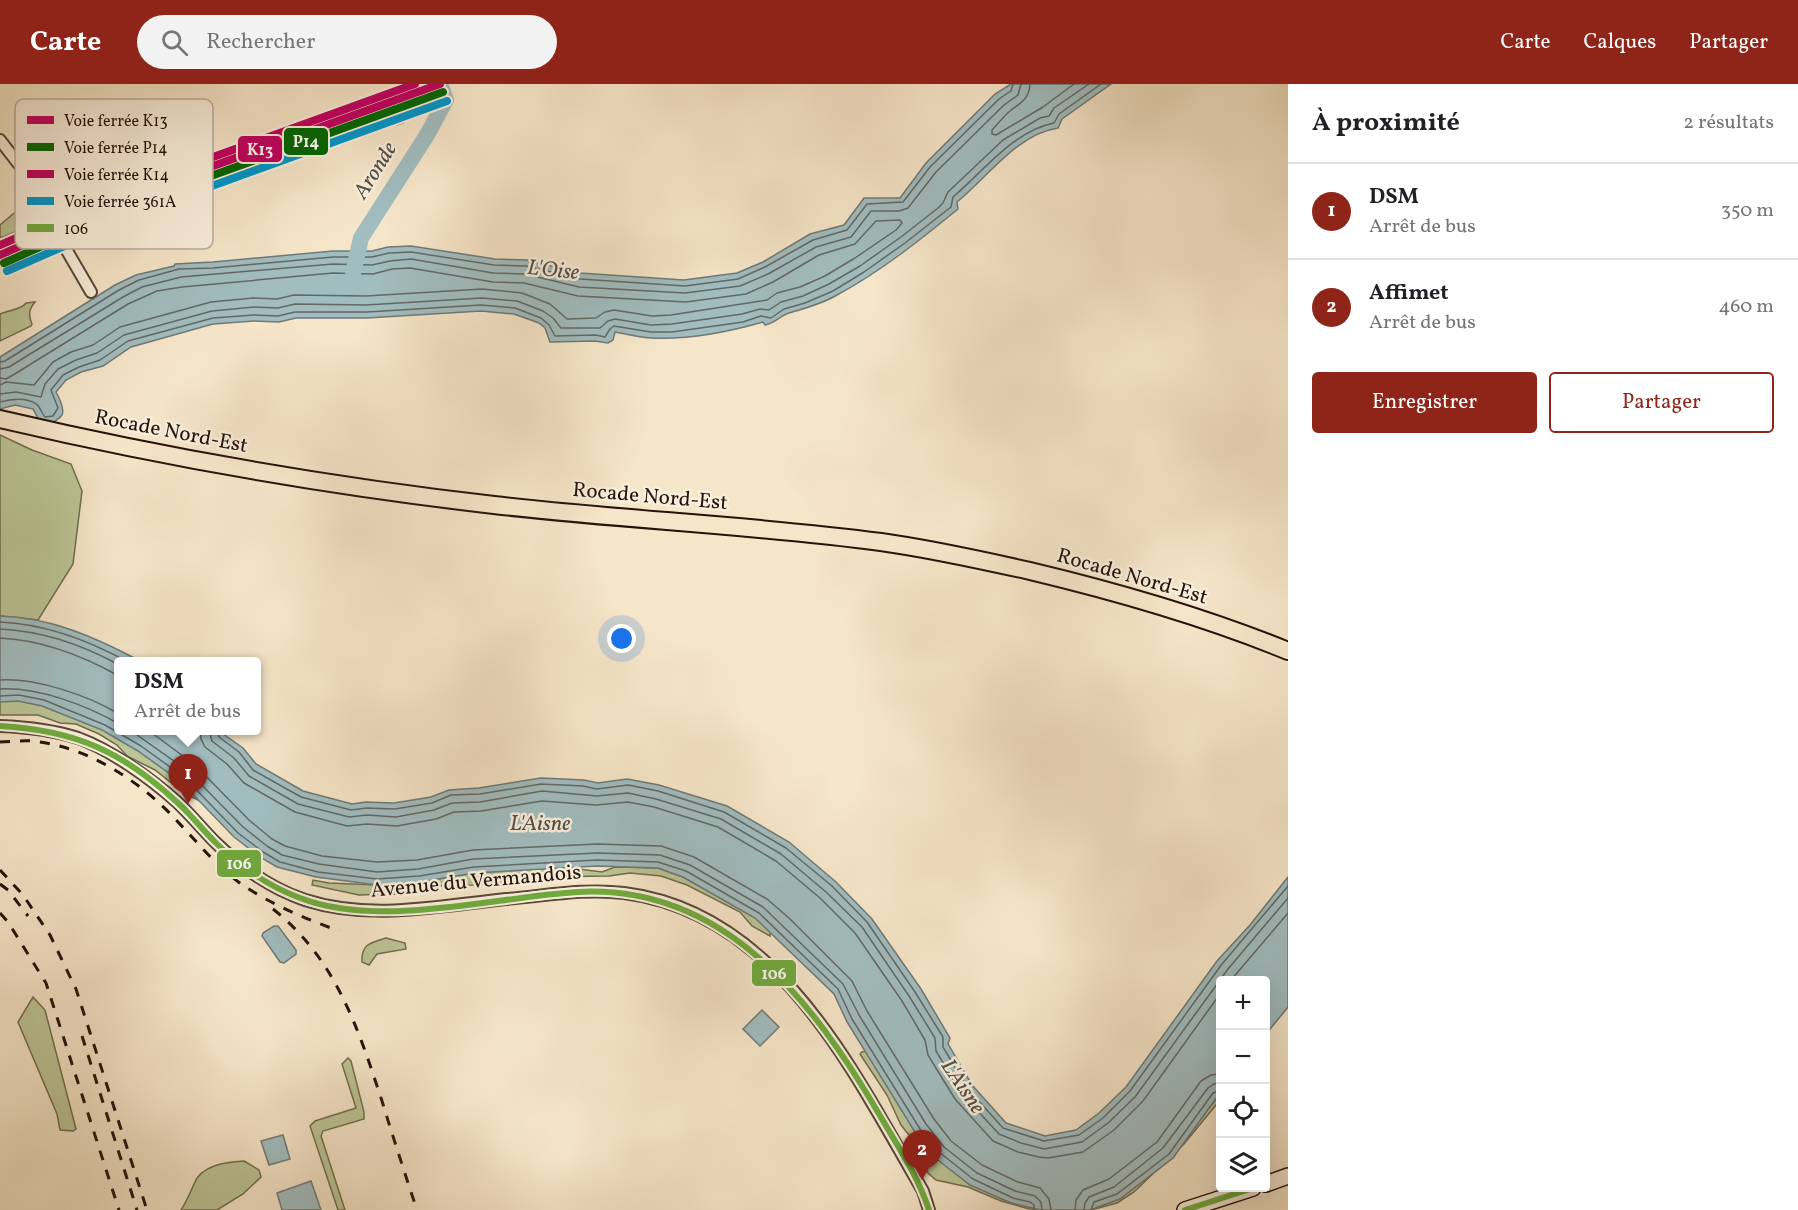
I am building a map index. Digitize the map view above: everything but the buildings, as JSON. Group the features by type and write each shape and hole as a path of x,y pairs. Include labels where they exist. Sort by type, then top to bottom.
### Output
{"main road":[{"name":"Rocade Nord-Est","path":"0,419 154,452 363,488 491,505 625,519 833,536 969,557 1135,598 1288,651"}],"street":[{"path":"1,142 15,160"},
{"path":"66,249 91,291"},
{"name":"Avenue du Vermandois","path":"0,726 50,731 94,745 138,772 167,794 217,844 250,872 304,900 344,909 381,912 575,892 622,892 673,904 704,917 734,936 800,997 849,1064 923,1191 929,1210"},
{"path":"1270,1183 1288,1176"},
{"path":"1185,1210 1241,1192"}],"green space":[{"path":"15,212 15,232 0,238 0,225"},
{"path":"35,302 30,312 31,326 0,341 0,314 18,309 26,303"},
{"path":"0,435 71,464 82,491 73,564 38,620 0,616"},
{"path":"19,697 74,715 145,750 195,791 198,800 184,793 155,770 127,756 117,745 76,724 60,723 38,715 0,715 0,698"},
{"path":"563,867 602,872 615,867 658,868 683,877 770,926 770,936 752,926 740,912 687,885 661,876 630,873 609,876 537,877 491,883 481,882 474,885 434,886 395,894 359,895 312,885 313,880 377,885 420,882 474,873"},
{"path":"386,938 405,943 406,949 377,954 369,965 362,962 363,951 368,945"},
{"path":"33,997 45,1010 76,1129 73,1131 60,1130 57,1114 18,1022"},
{"path":"870,1050 930,1145 1189,1131 1216,1100 1216,1105 1184,1144 1134,1192 1117,1203 1091,1210 1033,1210 1001,1201 968,1187 936,1180 928,1173 918,1156 913,1140 901,1125 887,1095 860,1054"},
{"path":"348,1058 351,1061 364,1119 323,1131 321,1136 345,1210 338,1210 310,1126 315,1121 356,1108 342,1064"},
{"path":"244,1161 259,1170 261,1177 243,1194 217,1210 181,1210 197,1178 202,1173 222,1164"}],"water":[{"name":"L'Oise","path":"1011,84 1111,84 1062,119 1058,128 1043,132 1016,147 957,202 958,209 884,266 831,298 814,306 786,314 769,324 765,325 763,322 722,332 680,338 647,338 615,332 613,340 608,343 550,342 545,328 539,323 514,314 481,311 367,318 296,318 279,322 213,324 131,347 103,366 81,372 66,380 56,392 63,411 56,421 42,426 33,409 15,405 0,409 0,357 115,285 136,275 175,264 333,251 372,251 388,247 411,246 495,259 527,260 580,273 684,280 737,273 763,262 810,234 844,225 864,198 900,198 926,163 995,94"},
{"name":"L'Aisne","path":"0,616 37,620 73,630 132,657 114,657 114,735 225,735 243,748 256,764 303,791 352,804 394,803 431,797 449,790 479,788 541,778 598,783 627,779 659,785 727,806 789,842 836,882 872,919 921,989 950,1038 948,1044 972,1085 1006,1123 1045,1136 1076,1130 1099,1113 1126,1087 1217,961 1250,925 1288,877 1288,1007 1270,1029 1270,976 1216,976 1216,1099 1173,1158 1120,1199 1090,1210 1041,1210 1011,1203 970,1185 934,1157 915,1132 847,1022 834,994 755,918 683,877 658,868 597,866 474,873 420,882 377,885 316,877 277,867 234,837 180,781 138,751 102,730 42,706 18,701 0,702"},
{"path":"274,926 278,926 296,950 296,954 284,963 280,962 262,936"},
{"path":"762,1010 779,1027 760,1046 743,1029"},
{"path":"283,1135 290,1159 269,1165 261,1141"},
{"path":"311,1181 321,1210 282,1210 277,1193"}],"waterway":[{"name":"Aronde","path":"353,273 361,238 427,135 446,100 440,84"}],"railway":[{"path":"213,188 411,119"},
{"path":"0,742 28,741 53,744 93,758 112,768 164,807 217,864 244,886 290,911 339,931"},
{"path":"0,870 23,895 50,935 76,989 147,1210"},
{"path":"0,884 8,890 28,916"},
{"path":"273,909 295,929 329,972 354,1021 417,1210"},
{"path":"0,913 46,983 119,1210"},
{"path":"82,1036 137,1210"}],"rail line":[{"name":"K14","path":"213,157 415,84"},
{"name":"K13","path":"213,166 440,84"},
{"name":"P14","path":"213,175 443,92"},
{"name":"361A","path":"213,186 447,101"},
{"name":"K14","path":"0,245 15,238"},
{"name":"K13","path":"0,255 15,248"},
{"name":"P14","path":"4,263 35,249"},
{"name":"361A","path":"7,271 58,249"}],"transit line":[{"name":"106","path":"0,726 27,728 75,739 118,758 159,786 224,851 244,867 277,888 300,898 332,907 366,911 401,911 578,892 630,895 677,907 720,929 758,958 793,992 825,1031 900,1149 929,1210"},
{"name":"106","path":"1185,1210 1241,1192"}],"place":[{"name":"DSM","path":"188,804"},
{"name":"Affimet","path":"922,1180"}]}
